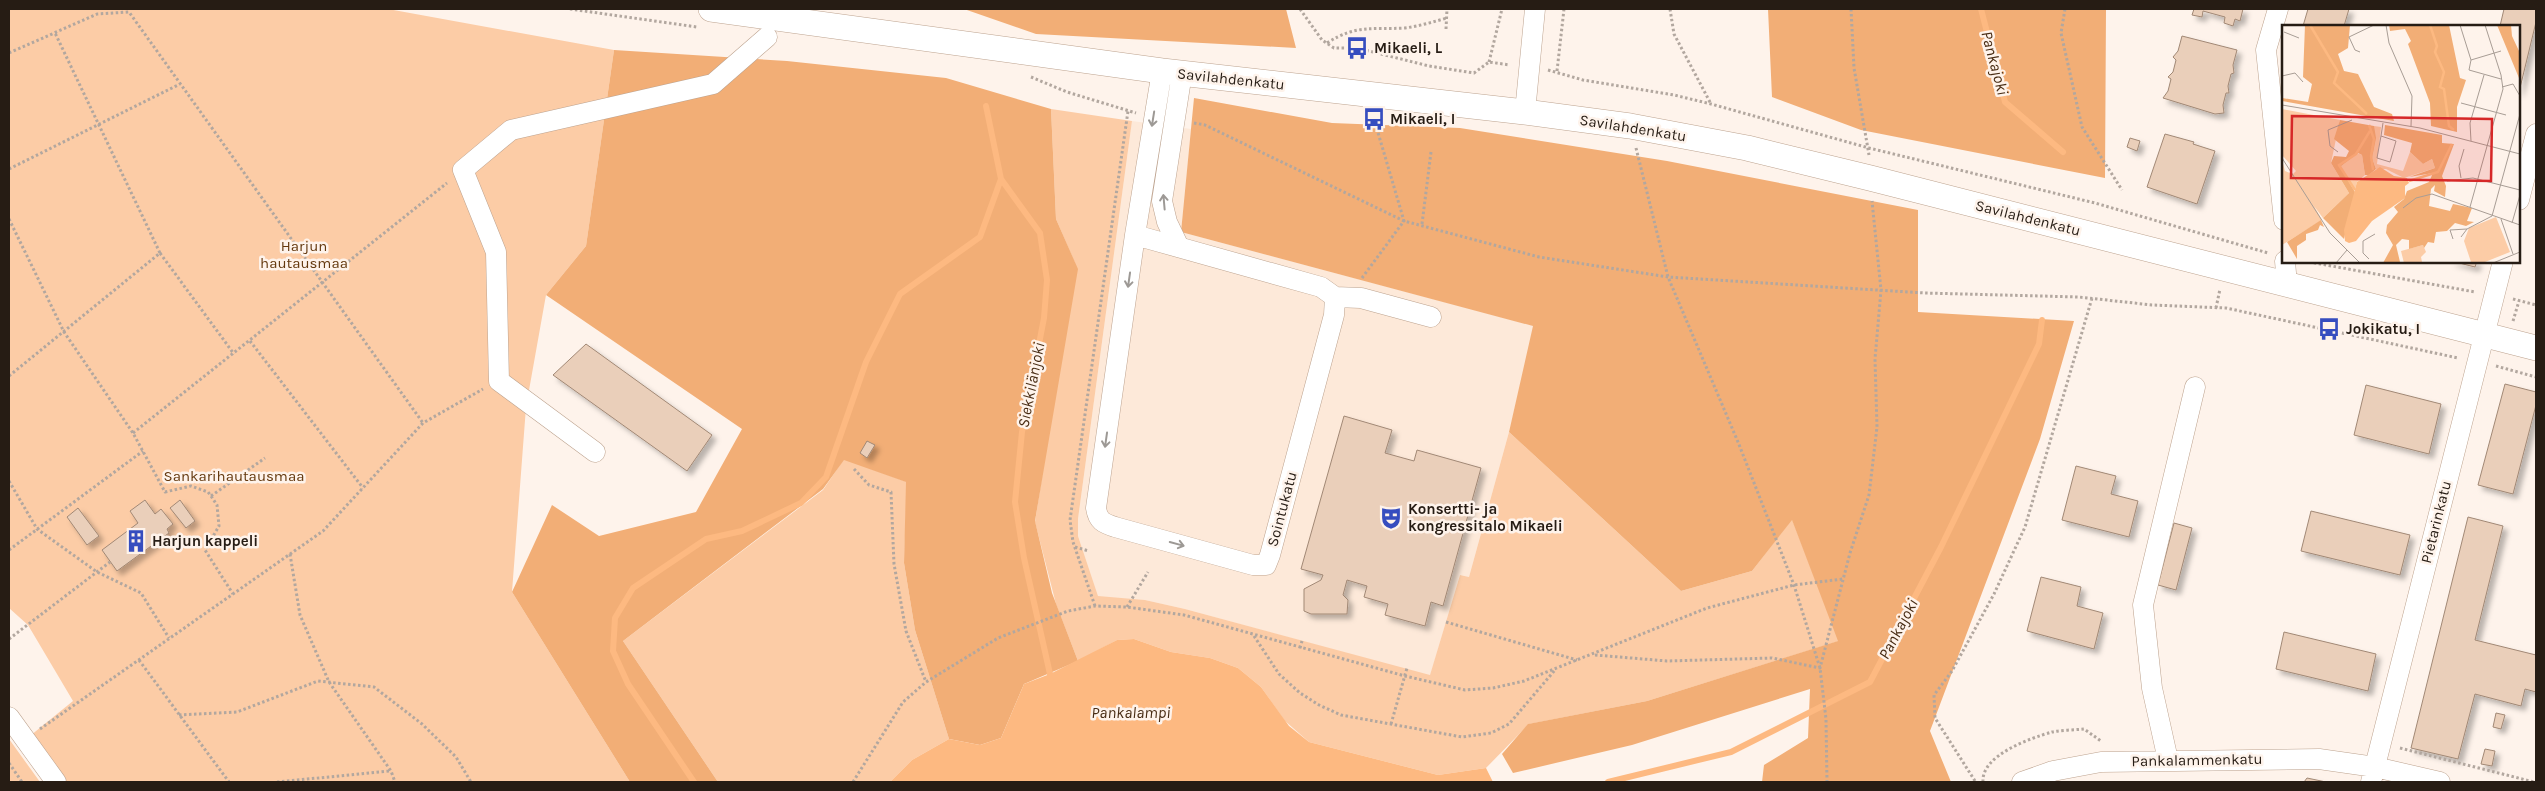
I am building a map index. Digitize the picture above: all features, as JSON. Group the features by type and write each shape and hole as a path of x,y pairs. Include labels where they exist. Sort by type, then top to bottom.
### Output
{"main road":[{"name":"Savilahdenkatu","path":"705,18 1525,112 1630,126 1747,148 2091,234 2283,267 2483,335 2536,348"}],"street":[{"path":"1525,112 1535,9"},
{"path":"2278,9 2266,50 2282,201"},
{"path":"594,452 499,381 496,252 463,170 511,130 713,84 767,37"},
{"path":"1172,72 1175,120 1162,201 1167,222 1179,248"},
{"name":"Sointukatu","path":"1172,72 1154,116 1096,508 1097,517 1102,522 1115,527 1253,565 1266,565 1336,306 1335,297"},
{"path":"2520,196 2536,134"},
{"path":"1135,235 1321,287 1335,297 1361,298 1432,317"},
{"name":"Pietarinkatu","path":"2373,775 2503,262"},
{"path":"2168,760 2152,688 2143,605 2196,387"},
{"path":"9,717 56,782"},
{"name":"Pankalammenkatu","path":"2022,782 2053,770 2101,762 2319,759 2373,775 2440,782"}],"path":[{"path":"570,9 705,18"},
{"path":"1300,9 1327,43 1334,48 1357,48 1429,66 1474,72 1489,62 1557,71 1583,80 1674,95 1869,148 2095,203 2283,267"},
{"path":"1446,29 1447,9"},
{"path":"1489,62 1502,9"},
{"path":"1557,71 1564,9"},
{"path":"1670,9 1674,34 1711,104"},
{"path":"1820,668 1843,579 1869,495 1878,427 1876,359 1881,290 1870,178 1869,148 1854,68 1851,9"},
{"path":"2065,9 2061,33 2082,127 2122,190"},
{"path":"9,53 96,14 129,12 423,423"},
{"path":"1327,43 1344,32 1369,28 1405,28 1446,18"},
{"path":"55,33 160,254 234,354"},
{"path":"1024,74 1128,111 1154,116"},
{"path":"9,169 180,84"},
{"path":"1374,119 1404,221"},
{"path":"1175,120 1205,125 1404,221 1422,224 1539,257 1668,277 2004,296 2079,297 2152,305 2226,308 2476,362 2536,378"},
{"path":"1630,126 1668,277 1738,442 1794,585 1820,668 1826,719 1826,782"},
{"path":"1422,224 1431,152"},
{"path":"133,434 463,170"},
{"path":"9,219 64,332 133,434 166,492 191,486 208,492 217,506 219,526 205,550 233,594"},
{"path":"1361,280 1404,221"},
{"path":"9,376 160,254"},
{"path":"2308,262 2461,291 2494,295 2536,305"},
{"path":"1974,781 1935,718 1934,695 1952,671 1994,594 2025,527 2092,298"},
{"path":"250,341 363,488"},
{"path":"25,740 323,530 423,423 499,381"},
{"path":"9,550 143,452"},
{"path":"210,496 265,458"},
{"path":"854,469 869,485 891,492 894,564 902,612 906,631 926,682"},
{"path":"9,481 37,529 98,572 141,593 170,638"},
{"path":"1075,547 1089,550"},
{"path":"290,554 300,615 329,682 391,770 395,782"},
{"path":"9,639 110,562"},
{"path":"1127,607 1148,572"},
{"path":"853,782 903,702 926,682 998,638 1068,611 1095,606 1127,607 1184,615 1300,648 1465,690 1493,688 1524,681 1707,608 1794,585 1843,579"},
{"path":"1446,622 1578,660"},
{"path":"1254,635 1279,674 1300,693 1318,705 1341,715 1462,737 1491,734 1509,724 1556,669"},
{"path":"1300,648 1302,641"},
{"path":"1592,655 1667,661 1772,658 1820,668"},
{"path":"139,660 229,782"},
{"path":"1391,724 1407,668"},
{"path":"180,715 237,712 318,681 374,687 422,724 456,757 471,782"},
{"path":"9,762 22,782"},
{"path":"277,782 391,770"},
{"path":"1822,782 1826,775"}],"shaded area":[{"path":"964,9 1286,9 1296,48 1036,34"},
{"path":"1768,9 2106,9 2105,178 1861,130 1772,97"},
{"path":"614,50 787,61 946,78 1051,109 1056,219 1078,269 1035,521 1052,593 1078,661 1024,684 1001,738 980,745 949,739 915,630 904,563 906,482 844,460 823,489 623,641 718,782 630,782 512,592 552,505 599,536 696,512 742,429 546,295 586,246"},
{"path":"1194,98 1332,123 1460,128 1667,161 1918,210 1918,312 2074,321 2040,439 1930,731 1951,782 1762,782 1764,765 1808,738 1810,689 1632,745 1513,773 1502,754 1528,724 1647,701 1838,641 1792,520 1752,571 1681,591 1509,432 1533,326 1181,232"},
{"path":"1132,121 1191,129 1181,232 1534,326 1509,432 1469,577 1460,575 1430,676 1185,609 1145,600 1098,597 1078,536 1078,519"}],"green space":[{"name":"Harjun hautausmaa","path":"9,9 388,9 614,50 586,246 546,295 526,407 512,592 630,782 55,782 25,740 73,701 28,625 9,608"},
{"path":"1051,109 1132,121 1078,519 1078,536 1098,596 1145,600 1185,609 1430,675 1460,575 1469,577 1509,432 1681,591 1752,571 1792,519 1839,641 1647,701 1529,724 1486,768 1438,775 1309,742 1285,721 1261,687 1238,668 1210,658 1171,652 1134,639 1117,640 1078,661 1056,604 1035,522 1075,263 1056,219"},
{"path":"844,459 907,482 904,563 915,630 949,739 912,760 890,782 718,782 623,641 823,490"},
{"path":"9,739 40,782 9,782"}],"water":[{"name":"Pankalampi","path":"1134,639 1171,652 1210,658 1238,668 1261,687 1289,726 1309,742 1438,775 1486,768 1493,782 890,782 912,760 949,739 980,745 1001,738 1024,684 1050,674 1117,640"}],"building":[{"path":"2194,9 2243,9 2240,21 2235,19 2233,26 2224,23 2225,17 2203,11 2202,17 2192,15"},
{"path":"2308,9 2349,9 2344,25 2303,25"},
{"path":"2504,9 2536,9 2536,22 2520,88 2520,25 2500,25"},
{"path":"2182,36 2237,50 2233,65 2234,73 2231,74 2228,86 2229,93 2226,93 2223,105 2224,113 2215,114 2163,98 2168,91 2171,79 2168,77 2173,72 2176,60 2173,57 2178,51"},
{"path":"2165,134 2194,142 2193,144 2215,151 2197,204 2147,187"},
{"path":"2130,138 2140,141 2137,151 2127,147"},
{"path":"2455,262 2477,262 2475,267"},
{"path":"586,344 712,435 687,471 553,375"},
{"path":"2505,384 2536,392 2536,405 2513,494 2478,485"},
{"path":"2366,385 2441,404 2429,454 2354,435"},
{"name":"Konsertti- ja kongressitalo Mikaeli","path":"1344,416 1392,430 1385,453 1414,461 1417,450 1481,468 1443,606 1431,602 1425,626 1385,615 1388,604 1364,597 1367,586 1347,580 1343,595 1348,600 1347,614 1311,614 1304,611 1304,589 1321,580 1323,575 1301,569"},
{"path":"867,441 875,445 867,458 860,453"},
{"path":"2076,466 2116,476 2111,494 2138,501 2129,537 2062,520"},
{"name":"Harjun kappeli","path":"145,500 155,514 161,509 173,524 167,529 169,533 117,571 102,550 138,523 130,511"},
{"path":"180,500 195,521 186,528 170,508"},
{"path":"78,508 99,536 87,545 67,517"},
{"path":"2311,511 2410,535 2400,575 2301,551"},
{"path":"2468,517 2503,526 2475,640 2536,655 2536,692 2525,689 2521,706 2475,694 2458,759 2411,748"},
{"path":"2174,523 2192,528 2176,590 2158,585"},
{"path":"2041,577 2081,587 2077,606 2103,613 2094,649 2027,631"},
{"path":"2284,632 2376,654 2368,691 2276,669"},
{"path":"2496,713 2505,715 2501,729 2493,727"},
{"path":"2485,749 2495,751 2492,766 2481,764"},
{"path":"2307,778 2326,782 2304,782"}],"waterway":[{"name":"Pankajoki","path":"1981,9 2005,102 2063,152"},
{"name":"Siekkilänjoki","path":"986,106 1001,179 1040,233 1047,280 1044,318 1022,432 1015,502 1024,558 1050,674"},
{"path":"694,782 628,684 613,651 615,618 633,588 706,539 742,531 801,503 826,477 866,362 900,294 980,237 1001,179"},
{"name":"Pankajoki","path":"1608,782 1731,752 1870,682 1941,547 2039,344 2042,320"}],"place":[{"name":"Mikaeli, L","path":"1357,48"},
{"name":"Mikaeli, I","path":"1374,119"},
{"name":"Jokikatu, I","path":"2329,329"},
{"name":"Konsertti- ja kongressitalo Mikaeli","path":"1391,518"},
{"name":"Harjun kappeli","path":"136,541"}],"park label":[{"name":"Sankarihautausmaa","path":"234,476"}]}
